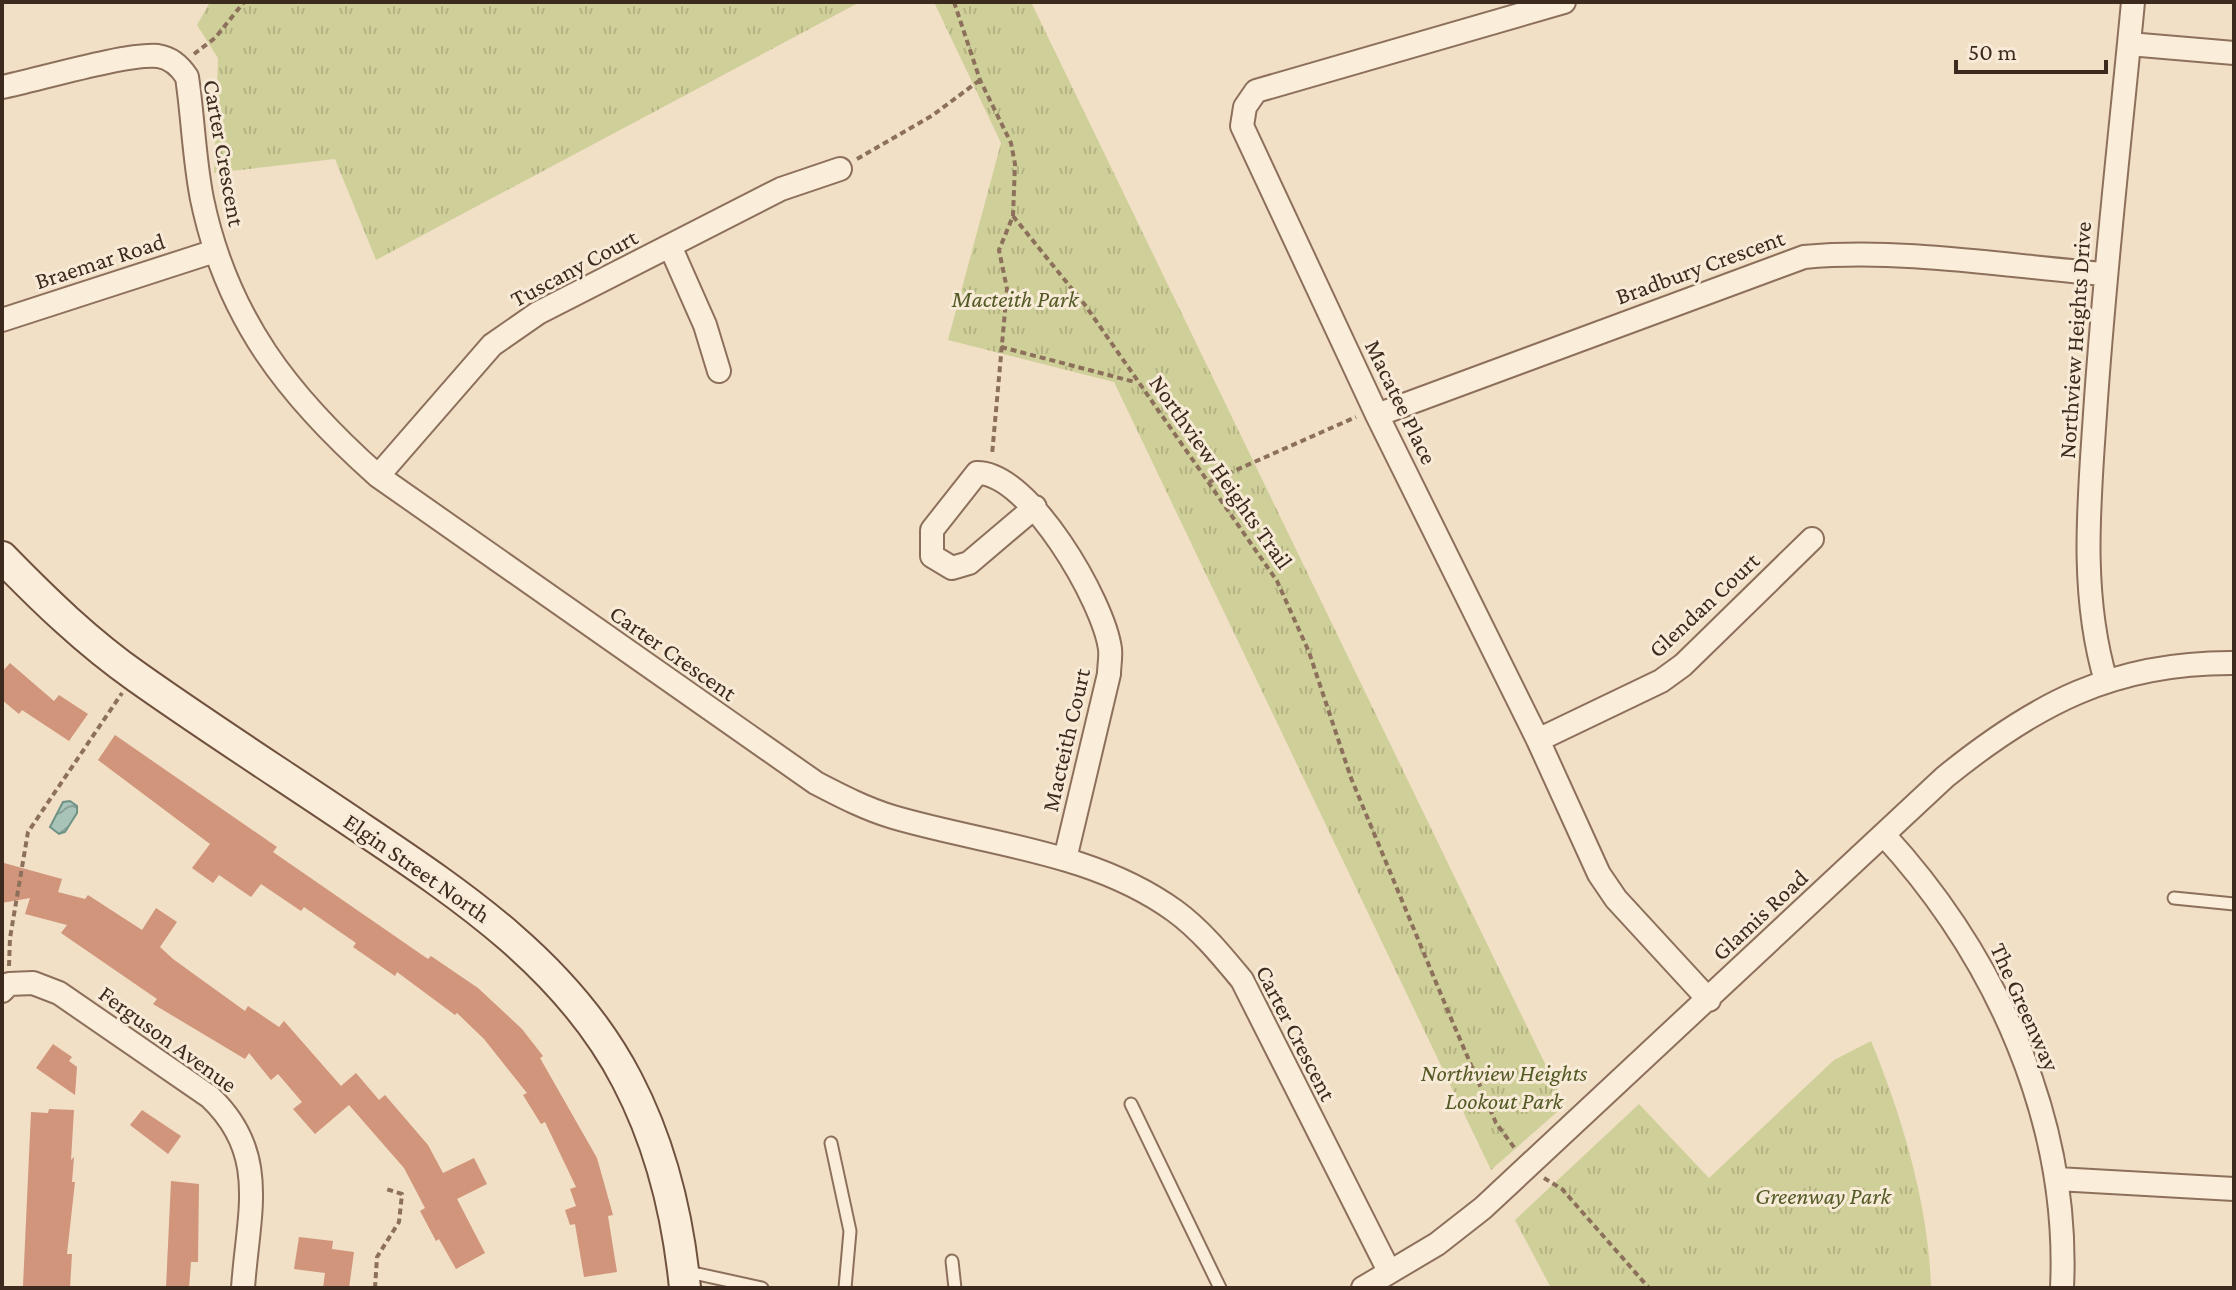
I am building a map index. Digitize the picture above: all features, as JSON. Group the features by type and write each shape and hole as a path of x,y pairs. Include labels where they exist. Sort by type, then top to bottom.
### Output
{"street":[{"name":"Macatee Place","path":"1564,2 1256,91 1245,107 1242,126 1377,415 1538,740 1599,874 1616,899 1709,1000"},
{"name":"Northview Heights Drive","path":"2106,681 2097,650 2089,579 2089,512 2104,274 2133,2"},
{"path":"2129,44 2234,53"},
{"name":"Carter Crescent","path":"2,87 132,59 158,56 179,65 187,77 201,196 215,251 253,333 287,386 330,433 378,476 816,783 892,817 1065,859 1119,878 1175,911 1210,941 1242,980 1389,1271"},
{"name":"Tuscany Court","path":"378,476 492,345 538,313 781,189 840,169"},
{"path":"670,246 705,325 719,371"},
{"name":"Braemar Road","path":"2,320 215,251"},
{"name":"Bradbury Crescent","path":"1377,415 1804,257 1839,254 1894,256 2104,274"},
{"path":"989,473 977,473 966,484 932,530 932,556 952,568 969,563 1035,507"},
{"name":"Macteith Court","path":"989,473 1003,479 1035,507 1058,538 1089,596 1110,648 1109,674 1065,859"},
{"name":"Glendan Court","path":"1538,740 1661,681 1683,665 1812,539"},
{"name":"Elgin Street North","path":"2,557 55,612 133,675 435,879 494,921 540,963 582,1012 627,1079 659,1155 675,1214 684,1279"},
{"name":"Glamis Road","path":"1363,1288 1437,1244 1483,1208 1884,835 1999,733 2051,702 2106,681 2162,669 2234,663"},
{"name":"The Greenway","path":"1884,835 1973,950 2029,1072 2057,1179 2062,1288"},
{"name":"Ferguson Avenue","path":"5,988 33,983 59,993 210,1097 231,1117 244,1139 250,1173 243,1288"},
{"path":"2057,1179 2234,1189"}],"lane":[{"path":"2174,898 2234,904"},
{"path":"1131,1104 1220,1288"},
{"path":"831,1143 850,1231 845,1288"},
{"path":"952,1261 955,1288"},
{"path":"684,1279 762,1288"}],"path":[{"path":"179,65 215,38 244,2"},
{"path":"954,2 980,80 1011,143 1015,164 1013,216 999,250 1007,289 989,473"},
{"path":"840,169 933,115 980,80"},
{"name":"Northview Heights Trail","path":"1013,216 1085,305 1277,581 1309,652 1351,778 1467,1056 1496,1123 1522,1155"},
{"path":"1001,347 1137,383"},
{"path":"1209,482 1350,417 1377,415"},
{"path":"5,988 28,832 133,675"},
{"path":"1540,1173 1562,1189 1649,1288"},
{"path":"375,1288 377,1257 399,1222 402,1194 386,1189"}],"green space":[{"path":"210,2 860,2 376,260 335,159 214,173 218,58 197,25"},
{"name":"Northview Heights Lookout Park","path":"934,2 1031,2 1565,1105 1491,1170 1114,382 948,340 1001,143"},
{"name":"Greenway Park","path":"1871,1041 1912,1162 1925,1225 1931,1288 1551,1288 1515,1220 1639,1104 1709,1178 1834,1060"}],"water":[{"path":"70,801 77,806 77,813 65,832 59,834 50,827 63,802"}],"building":[{"path":"10,663 54,701 59,695 88,714 69,741 22,710 19,714 2,700 2,672"},
{"path":"115,735 277,847 273,852 428,959 431,956 478,988 522,1029 543,1056 540,1058 597,1158 613,1215 608,1216 617,1272 584,1277 575,1224 570,1225 565,1210 576,1206 570,1189 576,1187 545,1122 541,1124 523,1095 527,1093 484,1039 457,1013 455,1015 397,972 395,976 353,947 356,943 304,907 301,911 261,884 251,897 219,875 213,883 192,868 210,844 98,760"},
{"path":"4,863 62,879 58,892 85,899 88,895 142,930 156,908 177,922 160,947 245,1011 248,1006 279,1027 284,1021 341,1086 356,1073 379,1100 385,1095 428,1145 443,1173 474,1158 487,1184 457,1199 485,1253 456,1269 420,1211 425,1208 404,1168 349,1105 315,1134 293,1109 302,1102 278,1074 271,1080 249,1053 245,1059 153,1004 157,999 61,933 67,925 25,914 30,898 2,903"},
{"path":"53,1044 72,1057 69,1061 77,1067 75,1095 36,1068"},
{"path":"49,1109 74,1110 71,1160 74,1157 72,1182 75,1182 67,1254 72,1254 70,1288 23,1286 31,1112 48,1113"},
{"path":"142,1110 181,1136 168,1154 130,1125"},
{"path":"171,1181 199,1184 198,1262 191,1262 189,1288 166,1288"},
{"path":"299,1237 333,1241 332,1249 354,1252 349,1288 323,1288 325,1273 294,1269"}],"park label":[{"name":"Macteith Park","path":"1015,299"}]}
